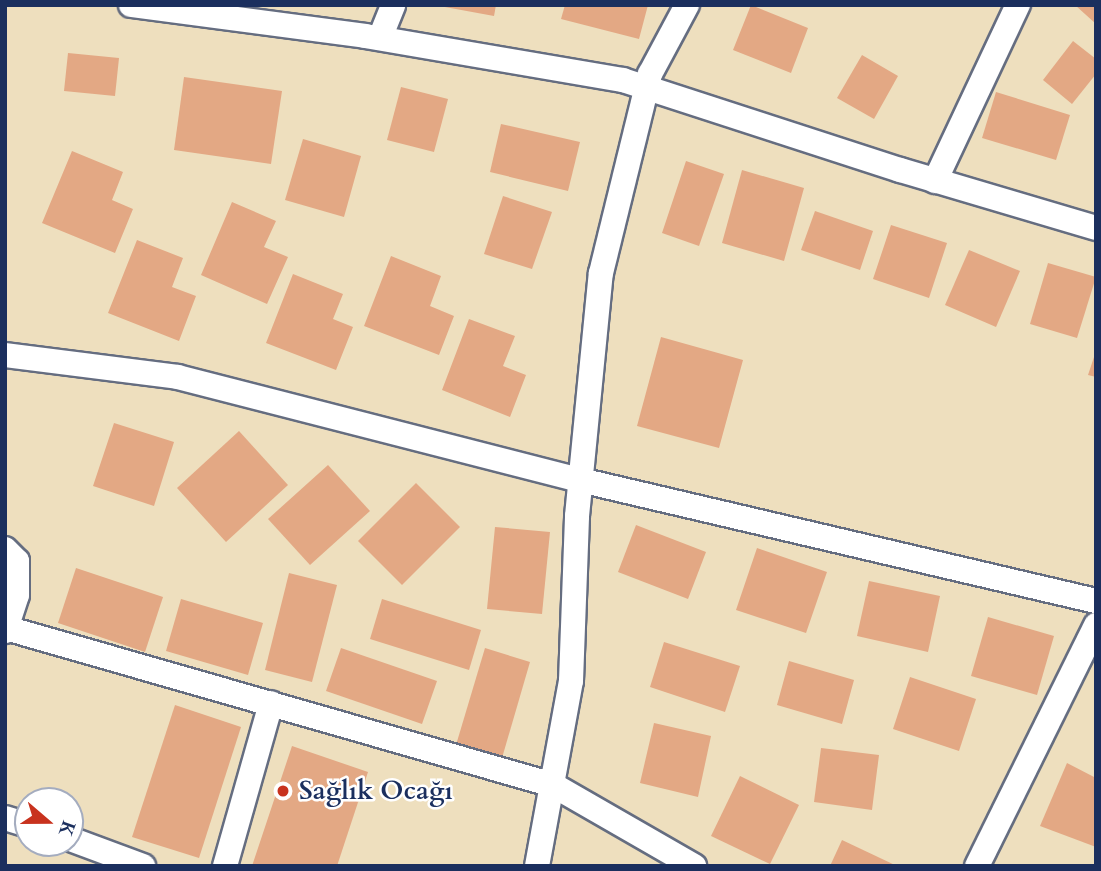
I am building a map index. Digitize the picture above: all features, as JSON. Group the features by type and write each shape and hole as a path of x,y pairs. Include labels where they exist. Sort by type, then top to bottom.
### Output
{"street":[{"path":"131,5 380,38 623,80 935,181 1096,228"},
{"path":"380,38 393,5"},
{"path":"537,866 571,681 580,480 601,273 650,74 687,5"},
{"path":"935,181 1018,5"},
{"path":"5,355 178,377 580,480 1096,601"},
{"path":"5,549 17,561 17,595 6,629 553,785 694,866"},
{"path":"977,866 1096,625"},
{"path":"225,866 271,703"},
{"path":"84,844 143,866"}],"building":[{"path":"434,5 496,5 494,16"},
{"path":"565,5 648,5 639,39 561,19"},
{"path":"751,5 808,28 791,73 733,50"},
{"path":"1075,5 1096,5 1096,24"},
{"path":"1073,41 1096,59 1096,74 1072,104 1043,80"},
{"path":"68,53 119,58 115,96 64,91"},
{"path":"862,55 898,76 874,119 837,98"},
{"path":"184,77 282,91 271,164 174,150"},
{"path":"401,87 448,99 434,152 387,140"},
{"path":"996,92 1070,115 1056,160 982,138"},
{"path":"501,124 580,142 568,191 490,172"},
{"path":"303,139 361,156 344,217 285,200"},
{"path":"72,151 123,172 112,200 133,209 115,253 42,223"},
{"path":"686,161 724,174 699,246 662,233"},
{"path":"742,170 804,188 784,261 722,243"},
{"path":"503,196 552,212 532,269 484,254"},
{"path":"232,202 276,221 264,247 288,257 267,304 201,275"},
{"path":"815,211 873,231 860,270 801,250"},
{"path":"891,225 947,243 929,298 873,279"},
{"path":"137,240 183,258 172,287 196,296 179,341 108,313"},
{"path":"969,250 1020,271 996,327 945,305"},
{"path":"391,256 441,276 430,306 454,316 439,355 364,326"},
{"path":"1048,263 1096,277 1077,338 1030,324"},
{"path":"293,274 343,294 333,319 353,327 336,370 266,343"},
{"path":"469,319 515,336 503,366 526,375 510,417 442,390"},
{"path":"661,337 743,360 719,448 637,426"},
{"path":"1096,354 1096,377 1088,375"},
{"path":"114,423 174,442 154,506 93,486"},
{"path":"239,431 288,485 226,542 177,488"},
{"path":"328,465 370,511 310,565 268,519"},
{"path":"416,483 460,527 402,585 358,541"},
{"path":"636,525 706,552 688,599 618,572"},
{"path":"495,527 550,532 542,614 487,609"},
{"path":"757,548 827,572 806,633 736,610"},
{"path":"76,568 163,597 145,652 58,623"},
{"path":"289,573 337,585 312,682 265,670"},
{"path":"869,581 940,596 928,652 857,636"},
{"path":"181,599 263,623 248,675 166,651"},
{"path":"382,599 481,630 469,670 370,639"},
{"path":"988,617 1054,636 1037,695 971,676"},
{"path":"664,642 740,666 725,712 650,687"},
{"path":"341,648 437,681 422,724 326,691"},
{"path":"485,648 530,662 502,758 456,745"},
{"path":"789,661 854,680 842,724 777,705"},
{"path":"910,677 976,699 959,751 893,729"},
{"path":"175,705 241,727 199,858 132,837"},
{"path":"654,723 711,736 698,797 640,783"},
{"path":"292,746 368,772 337,866 252,866"},
{"path":"821,748 879,755 872,810 814,802"},
{"path":"1067,763 1096,778 1096,847 1040,826"},
{"path":"740,776 799,805 770,864 711,836"},
{"path":"842,840 897,866 830,866"}],"place":[{"name":"Sağlık Ocağı","path":"283,791"}]}
